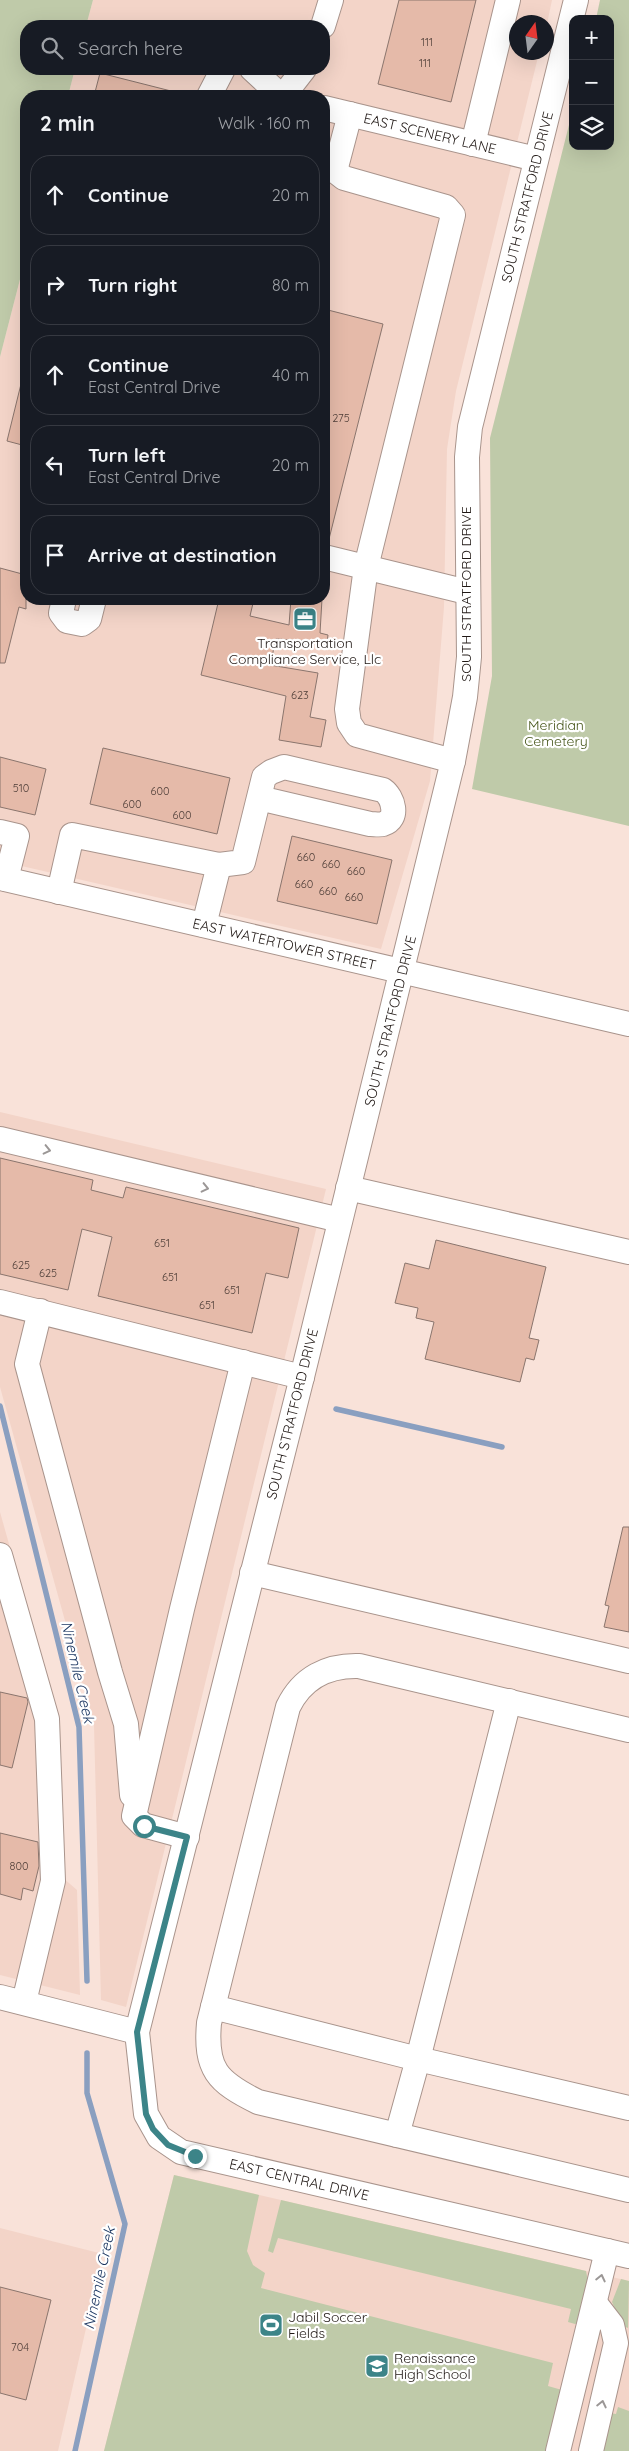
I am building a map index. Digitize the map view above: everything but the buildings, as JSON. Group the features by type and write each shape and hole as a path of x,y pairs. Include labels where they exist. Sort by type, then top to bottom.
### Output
{"street":[{"path":"326,20 331,0"},
{"path":"473,144 508,0"},
{"name":"SOUTH STRATFORD DRIVE","path":"137,2032 302,1377 452,761 465,697 469,657 467,457 470,427 576,0"},
{"path":"212,90 220,75"},
{"path":"259,75 275,90"},
{"path":"287,90 299,75"},
{"name":"EAST SCENERY LANE","path":"330,109 536,159"},
{"path":"330,168 350,114"},
{"path":"330,171 344,178 446,207 453,215 366,567 347,709 349,722 357,734 452,761"},
{"path":"330,558 467,592"},
{"path":"63,605 61,613 67,621 82,624 89,619 92,605"},
{"path":"59,892 72,835 219,865 243,862 264,777 271,772 284,768 383,790 389,795 394,804 391,818 384,824 370,824 259,798"},
{"path":"0,832 17,836 3,878"},
{"path":"204,925 219,865"},
{"name":"EAST WATERTOWER STREET","path":"3,878 629,1024"},
{"path":"0,1139 340,1220"},
{"path":"348,1188 629,1252"},
{"path":"0,1302 302,1377"},
{"path":"40,1311 27,1364 110,1672 126,1724 134,1816 144,1826 187,1837"},
{"path":"134,1816 182,1609 243,1362"},
{"path":"0,1555 47,1719 53,1881 24,2002"},
{"path":"252,1573 629,1661"},
{"path":"629,1730 359,1666 342,1666 325,1670 313,1676 303,1684 288,1707 213,2007 207,2043 209,2061 226,2083 258,2102 629,2190"},
{"path":"397,2135 509,1701"},
{"path":"0,1996 137,2032"},
{"path":"213,2007 418,2059 629,2108"},
{"name":"EAST CENTRAL DRIVE","path":"137,2032 146,2114 159,2137 181,2152 618,2254"},
{"path":"558,2451 595,2303 618,2254"},
{"path":"591,2451 616,2343 612,2325 595,2303"}],"shaded area":[{"path":"93,0 552,0 549,15 509,15 509,60 537,60 456,391 447,449 444,607 430,781 381,949 0,861 0,357 20,279 20,605 330,605 330,90 70,90 73,75 330,75 330,20 88,20"},
{"path":"0,1112 326,1189 126,2007 101,2000 94,1725 0,1387"},
{"path":"0,1512 60,1725 62,1877 77,1890 80,1995 0,1975"},
{"name":"Jabil Soccer Fields","path":"174,2175 629,2281 629,2451 104,2451"},
{"path":"0,2228 103,2254 58,2451 0,2451"}],"green space":[{"path":"0,0 93,0 88,20 20,20 20,75 73,75 70,90 20,90 20,279 0,357"},
{"name":"Meridian Cemetery","path":"600,0 629,0 629,826 472,789 492,676 490,438 569,125 569,150 614,150 614,15 597,15"},
{"name":"Jabil Soccer Fields","path":"174,2175 259,2195 247,2251 253,2265 265,2273 261,2288 553,2363 548,2386 562,2390 547,2451 104,2451"},
{"path":"281,2200 586,2271 589,2286 578,2323 568,2322 571,2309 278,2238 273,2253 268,2251"},
{"path":"621,2279 629,2281 628,2328 623,2326 612,2302"},
{"path":"618,2407 629,2411 629,2451 601,2451 610,2413 616,2414"}],"waterway":[{"name":"Ninemile Creek","path":"0,1406 79,1727 87,1981"},
{"path":"336,1409 502,1447"},
{"name":"Ninemile Creek","path":"75,2451 125,2224 87,2093 87,2053"}],"place":[{"name":"Transportation Compliance Service, Llc","path":"305,619"},
{"name":"Jabil Soccer Fields","path":"271,2325"},
{"name":"Renaissance High School","path":"377,2366"}],"route":[{"path":"144,1826 187,1837 137,2032 146,2114 153,2129 168,2145 181,2152 195,2156"}]}
